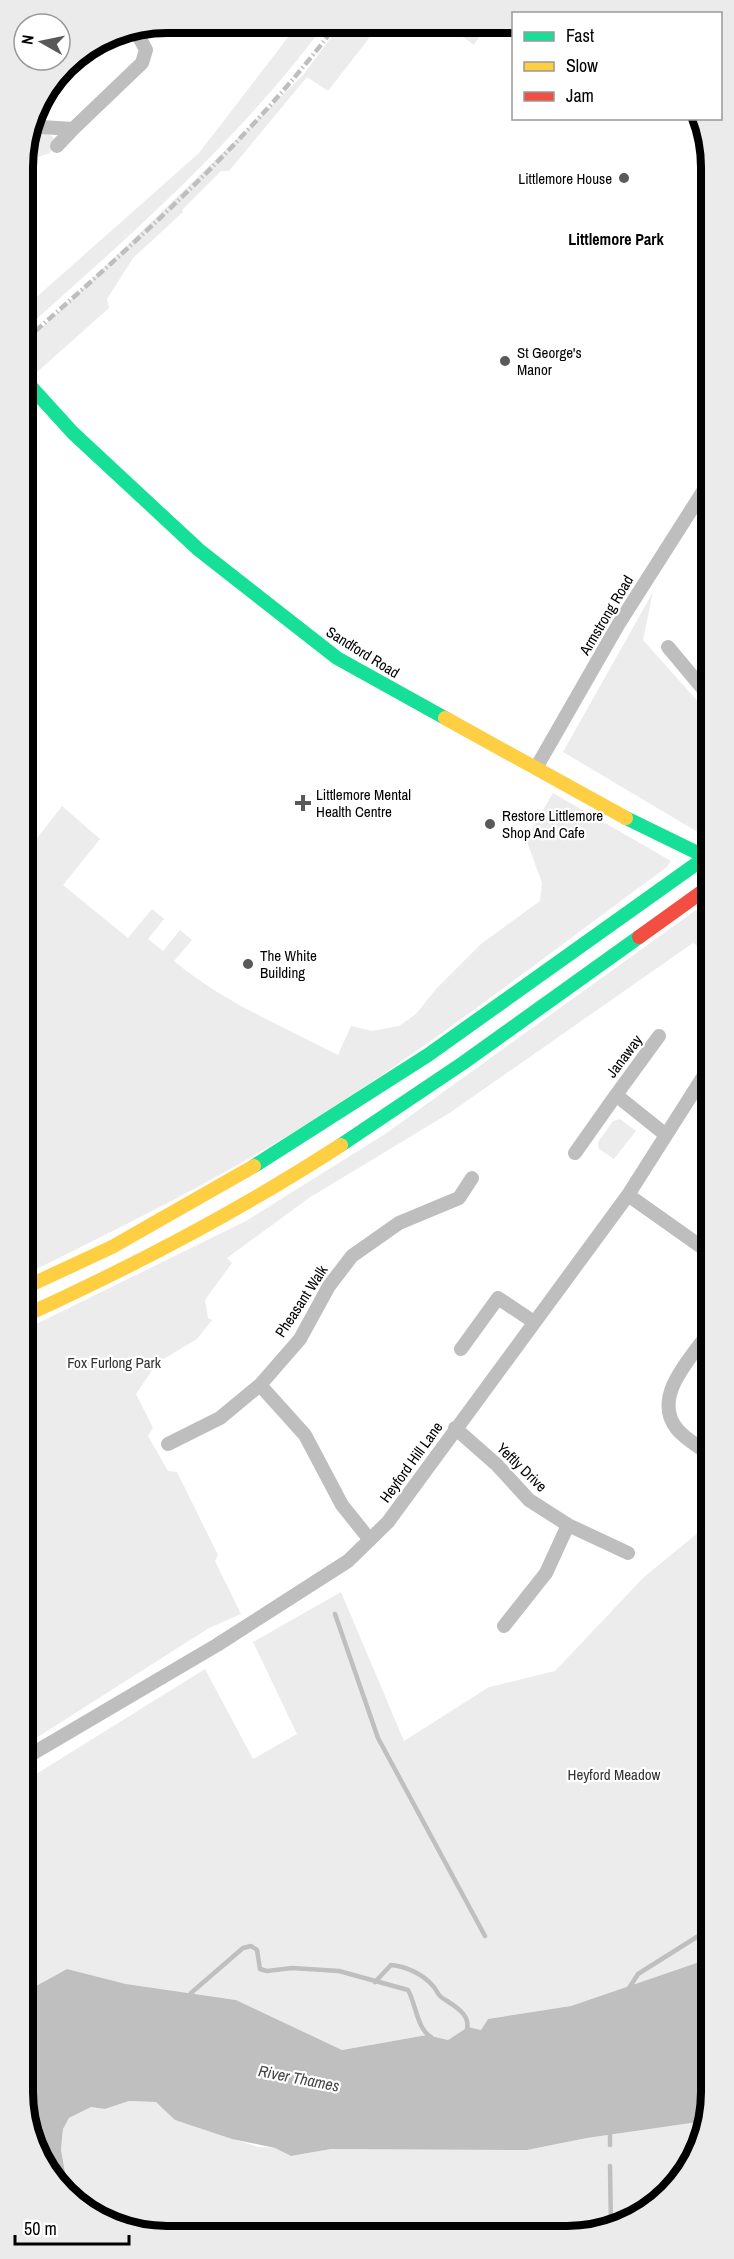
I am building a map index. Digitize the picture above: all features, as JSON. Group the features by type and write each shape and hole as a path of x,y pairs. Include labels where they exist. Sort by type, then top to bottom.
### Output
{"main road":[{"name":"Sandford Road","path":"33,389 72,433 199,550 338,658 659,836 701,855"},
{"path":"33,1284 178,1212 344,1112 490,1013 701,861"},
{"path":"33,1312 188,1237 367,1130 701,892"}],"street":[{"path":"57,146 142,63 146,50 139,36"},
{"path":"40,126 73,129"},
{"name":"Armstrong Road","path":"536,768 618,625 701,495"},
{"path":"668,647 701,686"},
{"name":"Janaway","path":"575,1153 659,1036"},
{"name":"Heyford Hill Lane","path":"33,1753 217,1645 348,1561 388,1522 628,1195 701,1080"},
{"name":"Janaway","path":"616,1095 666,1135"},
{"name":"Pheasant Walk","path":"168,1444 220,1418 260,1384 300,1339 329,1286 352,1256 399,1223 459,1198 472,1178"},
{"path":"628,1195 701,1247"},
{"path":"461,1348 498,1298 534,1322"},
{"path":"701,1344 669,1391 668,1415 678,1431 701,1448"},
{"path":"260,1384 305,1435 342,1505 370,1540"},
{"name":"Yeftly Drive","path":"455,1428 497,1465 529,1500 568,1525 628,1553"},
{"path":"504,1626 546,1573 568,1525"}],"green space":[{"path":"291,33 318,33 292,67 220,147 104,259 33,322 33,300 199,153"},
{"path":"334,33 373,33 328,91 307,77 229,171 221,171 182,210 183,212 133,258 107,299 109,308 36,373 33,369 33,336 303,75"},
{"path":"458,33 481,33 474,45"},
{"path":"39,130 55,139 50,153 33,159"},
{"path":"653,592 643,640 701,705 701,834 563,752"},
{"path":"553,793 671,861 667,867 490,998 400,1062 308,1123 168,1203 33,1270 33,843 62,806 100,839 63,885 128,938 152,909 164,919 148,939 163,951 180,930 192,940 174,961 193,976 233,1001 338,1055 351,1026 372,1031 399,1026 416,1014 436,989 481,944 540,901 542,883 526,839"},
{"name":"Fox Furlong Park","path":"701,906 701,949 693,943 451,1112 309,1198 227,1258 232,1263 205,1300 208,1318 212,1320 197,1339 157,1363 136,1394 153,1428 148,1436 168,1471 177,1472 218,1555 215,1561 241,1614 209,1628 33,1740 33,1326 246,1221 385,1134"},
{"path":"620,1119 636,1131 614,1159 599,1149 598,1142 613,1121"},
{"name":"Heyford Meadow","path":"701,1530 701,1961 571,2006 488,2019 481,2030 468,2027 448,2040 427,2035 342,2050 236,2000 126,1984 67,1969 33,1988 33,1776 205,1669 253,1759 297,1734 253,1642 341,1592 404,1741 489,1687 555,1671 644,1577"},
{"path":"129,2101 156,2102 176,2120 258,2147 275,2148 291,2156 331,2149 527,2150 587,2138 697,2122 691,2144 683,2159 662,2187 626,2212 610,2219 585,2225 167,2226 149,2225 124,2219 100,2208 75,2189 65,2172 61,2150 63,2129 69,2118 91,2107 105,2109"}],"water":[{"name":"River Thames","path":"701,1961 701,2101 697,2122 587,2138 527,2150 331,2149 291,2156 275,2148 232,2139 175,2120 156,2102 129,2101 105,2109 91,2107 69,2118 63,2129 61,2150 65,2172 75,2189 61,2174 43,2144 34,2110 33,1988 67,1969 126,1984 236,2000 342,2050 427,2035 448,2040 468,2027 481,2030 488,2019 571,2006"}],"waterway":[{"path":"335,1614 378,1738 485,1936"},
{"path":"626,1993 638,1974 701,1934"},
{"path":"191,1993 243,1948 251,1946 257,1950 260,1969 267,1971 292,1968 339,1971 408,1990 420,2022 431,2037"},
{"path":"375,1982 391,1965 419,1974 434,1987 440,1996 465,2016 466,2033"},
{"path":"610,2130 610,2145"},
{"path":"610,2166 611,2219"}],"railway":[{"path":"33,333 148,230 228,151 266,110 330,33"}],"traffic: fast":[{"path":"33,389 73,433 199,550 337,658 445,718"},
{"path":"626,818 701,855"},
{"path":"254,1166 428,1055 701,860"},
{"path":"341,1145 463,1063 639,937"}],"traffic: slow":[{"path":"445,718 626,818"},
{"path":"33,1312 186,1236 264,1193 341,1145"},
{"path":"33,1284 112,1247 254,1166"}],"traffic: jam":[{"path":"639,937 701,892"}],"place":[{"name":"Littlemore House","path":"624,178"},
{"name":"St George's Manor","path":"505,361"},
{"name":"Littlemore Mental Health Centre","path":"303,803"},
{"name":"Restore Littlemore Shop And Cafe","path":"490,824"},
{"name":"The White Building","path":"248,964"}],"district":[{"name":"Littlemore Park","path":"616,239"}]}
